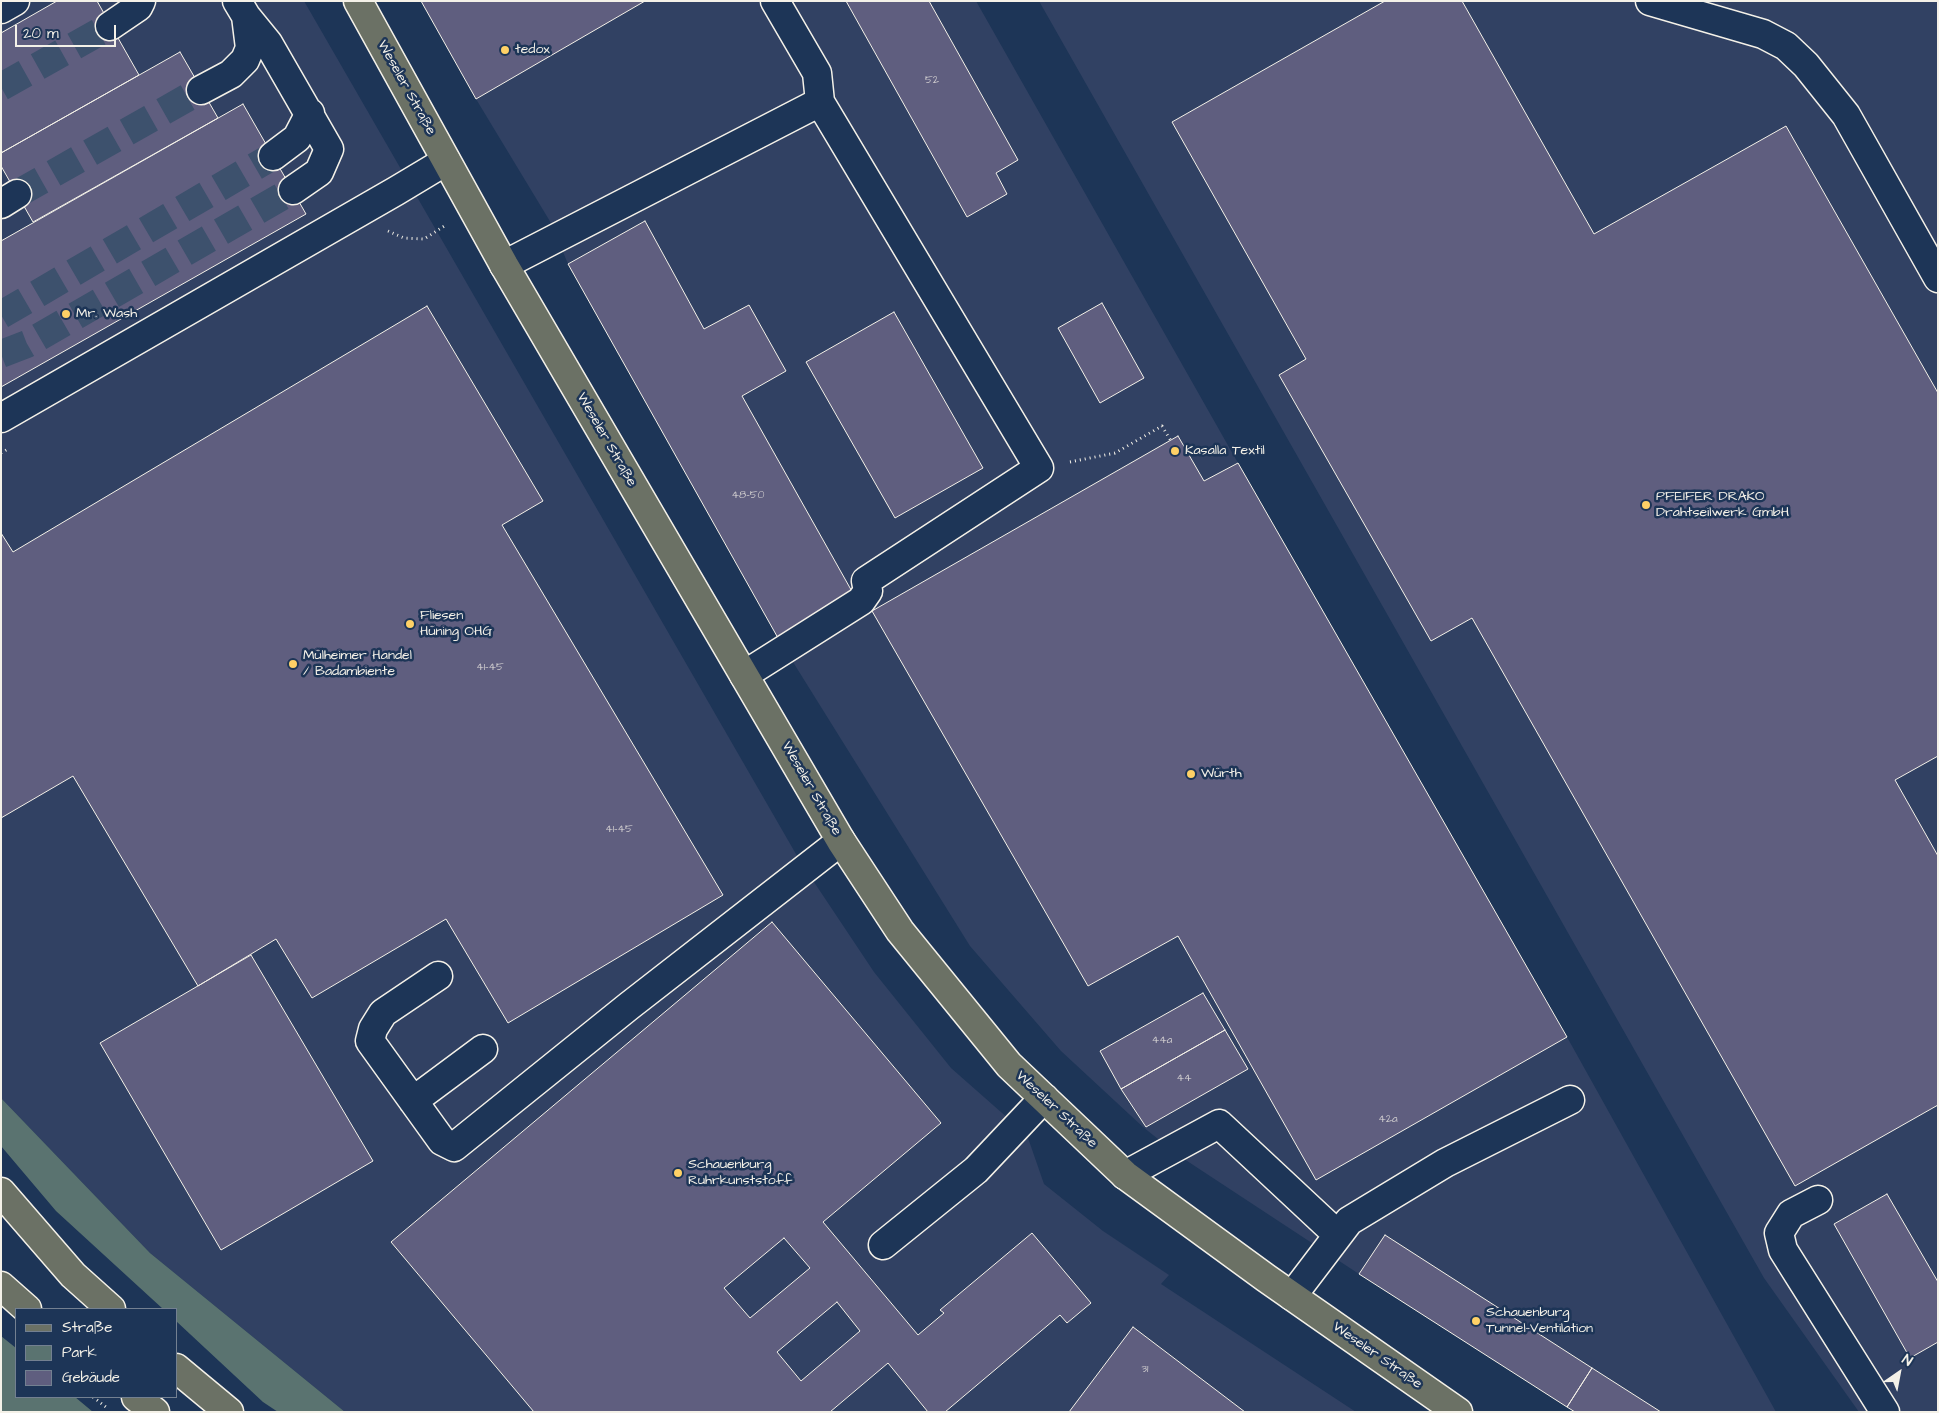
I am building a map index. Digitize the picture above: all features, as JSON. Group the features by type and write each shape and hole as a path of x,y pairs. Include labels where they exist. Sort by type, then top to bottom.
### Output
{"main road":[{"name":"Weseler Straße","path":"358,1 504,265 841,841 900,930 1008,1065 1125,1175 1292,1296 1458,1412"},
{"path":"1,1192 73,1275 110,1308"},
{"path":"1,1286 26,1308"},
{"path":"178,1370 229,1412"},
{"path":"137,1398 156,1412"}],"lane":[{"path":"1,9 15,1"},
{"path":"110,26 138,7 141,1"},
{"path":"744,675 861,601 868,591 866,581 1040,468 820,102 817,73 775,1"},
{"path":"1650,1 1764,34 1786,46 1800,59 1846,115 1938,278"},
{"path":"201,90 232,74 245,60 250,48 242,9"},
{"path":"242,9 268,43 329,149 318,172 293,190"},
{"path":"504,265 820,102"},
{"path":"273,156 297,138 310,113"},
{"path":"1,418 446,161"},
{"path":"438,976 383,1013 373,1028 370,1041 442,1141 454,1147 629,1006 841,841"},
{"path":"413,1101 483,1049"},
{"path":"883,1245 976,1170 1044,1098"},
{"path":"1292,1296 1349,1221 1445,1163 1570,1100"},
{"path":"1125,1175 1219,1124 1338,1235"},
{"path":"1818,1200 1791,1214 1779,1233 1783,1250 1884,1412"}],"path":[{"path":"1040,468 1115,453 1162,426 1171,440"},
{"path":"94,1398 112,1412"}],"shaded area":[{"path":"1,1 304,1 800,861 874,972 951,1068 1027,1135 1044,1184 1103,1231 1169,1275 1161,1284 1356,1412 345,1412 150,1253 1,1098"},
{"path":"421,1 976,1 1567,1037 1776,1412 1575,1412 1359,1274 1178,1155 1143,1127 1061,1051 970,946 778,638 568,264 551,223 476,99"},
{"name":"PFEIFER DRAKO Drahtseilwerk GmbH","path":"1039,1 1938,1 1938,1412 1859,1412 1764,1278"}],"green space":[{"path":"1,1098 150,1253 345,1412 278,1412 263,1402 178,1323 178,1308 162,1308 56,1211 1,1146"},
{"path":"1,1336 15,1347 15,1398 76,1398 93,1412 1,1412"}],"building":[{"path":"57,1 97,1 139,75 1,153 1,33"},
{"name":"tedox","path":"421,1 645,1 476,99"},
{"path":"846,1 929,1 1018,160 996,173 1007,194 967,217"},
{"name":"PFEIFER DRAKO Drahtseilwerk GmbH","path":"1385,1 1462,1 1594,234 1786,126 1938,393 1938,756 1895,780 1938,856 1938,1105 1795,1186 1472,618 1431,641 1279,375 1306,359 1172,122"},
{"path":"180,52 218,118 33,222 1,166 1,153"},
{"name":"Mr. Wash","path":"243,104 306,214 1,387 1,241"},
{"path":"645,221 704,329 749,305 786,371 742,396 854,595 778,638 568,264"},
{"path":"1102,303 1144,378 1100,403 1058,328"},
{"name":"Mülheimer Handel / Badambiente","path":"427,306 543,501 502,525 723,895 508,1023 446,919 312,998 276,939 198,986 73,776 1,818 1,533 13,552"},
{"path":"894,312 983,468 895,518 806,362"},
{"name":"Würth","path":"1178,436 1204,481 1238,463 1567,1037 1316,1180 1178,936 1088,986 872,611"},
{"name":"Schauenburg Ruhrkunststoff","path":"772,922 941,1123 823,1222 918,1335 944,1313 940,1310 1032,1233 1091,1303 1067,1323 1060,1315 945,1412 928,1412 888,1363 830,1412 534,1412 391,1242","holes":["784,1238 810,1268 750,1318 724,1288","837,1302 860,1331 801,1381 777,1352"]},
{"path":"251,955 373,1161 221,1250 100,1043"},
{"path":"1203,993 1225,1030 1121,1089 1100,1051"},
{"path":"1225,1030 1248,1069 1146,1127 1121,1089"},
{"path":"1887,1194 1938,1282 1938,1342 1910,1358 1834,1224"},
{"name":"Schauenburg Tunnel-Ventilation","path":"1385,1235 1592,1368 1567,1407 1359,1274"},
{"path":"1133,1327 1245,1412 1069,1412"},
{"path":"1592,1368 1661,1412 1575,1412 1567,1407"}],"tunnel":[{"path":"1,87 110,26"},
{"path":"17,194 201,90"},
{"path":"1,315 273,156"},
{"path":"1,354 27,344 293,190"}],"place":[{"name":"tedox","path":"505,50"},
{"name":"Mr. Wash","path":"66,314"},
{"name":"Kasalla Textil","path":"1175,451"},
{"name":"PFEIFER DRAKO Drahtseilwerk GmbH","path":"1646,505"},
{"name":"Fliesen Hüning OHG","path":"410,624"},
{"name":"Mülheimer Handel / Badambiente","path":"293,664"},
{"name":"Würth","path":"1191,774"},
{"name":"Schauenburg Ruhrkunststoff","path":"678,1173"},
{"name":"Schauenburg Tunnel-Ventilation","path":"1476,1321"}]}
